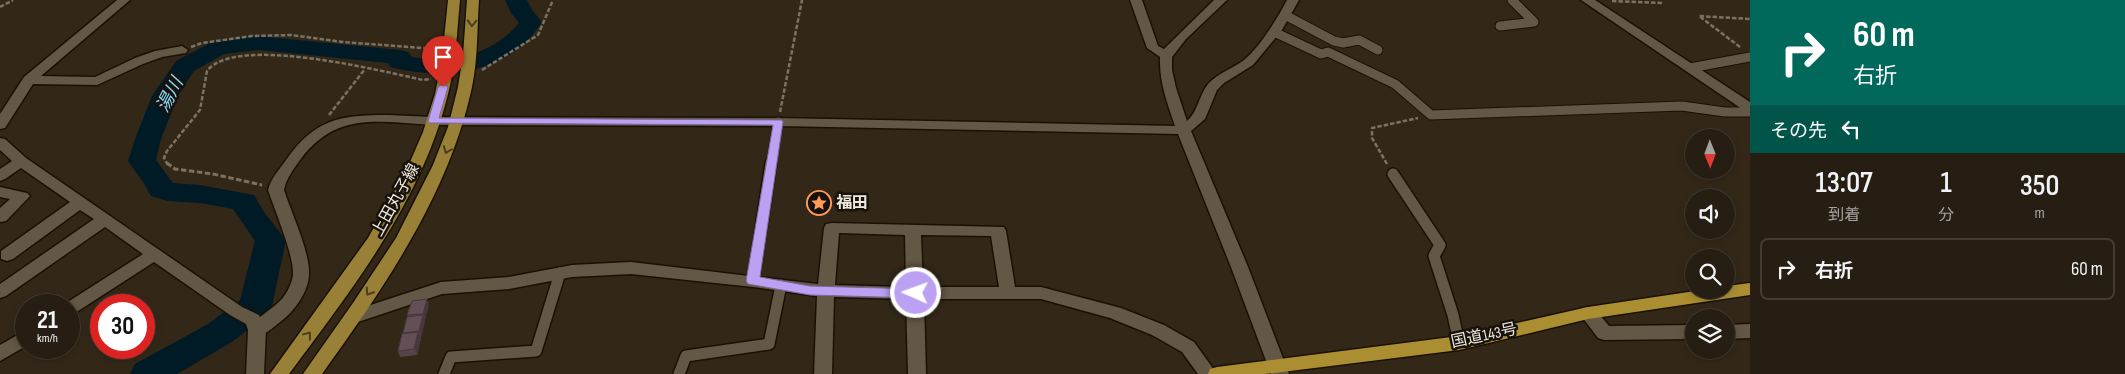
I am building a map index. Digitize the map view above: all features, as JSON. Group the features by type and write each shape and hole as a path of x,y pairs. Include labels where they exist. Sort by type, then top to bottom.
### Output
{"highway":[{"name":"国道143号","path":"1217,374 1278,369 1459,343 1588,313 1750,288"}],"main road":[{"name":"上田丸子線","path":"279,374 335,298 375,238 416,165 433,121 445,76 454,0"},
{"name":"上田丸子線","path":"312,374 352,318 417,213 447,150 468,71 471,46 472,0"}],"street":[{"path":"0,125 30,80 124,0"},
{"path":"1136,0 1153,48 1166,55"},
{"path":"1221,0 1166,55 1168,85 1278,369"},
{"path":"255,325 280,313 293,297 301,276 300,262 276,190 278,181 314,136 329,126 352,120 778,122 1184,130 1198,119 1212,89 1219,80 1249,62 1274,32 1293,0"},
{"path":"1588,0 1750,110"},
{"path":"30,80 97,81 139,61 159,54 182,50"},
{"path":"0,142 21,161 255,325"},
{"path":"0,176 21,161"},
{"path":"0,192 22,196 0,217"},
{"path":"7,255 81,202"},
{"path":"0,292 104,220"},
{"path":"823,374 826,291 832,228 998,230 1008,293"},
{"path":"913,229 917,374"},
{"path":"80,302 154,254"},
{"path":"352,318 441,288 509,283 560,273 631,268 826,291 1041,293 1115,313 1149,326 1188,347 1208,374"},
{"path":"1588,313 1604,333 1685,332"},
{"path":"252,373 255,325"},
{"path":"1735,332 1750,331"},
{"path":"0,354 15,344"}],"lane":[{"path":"1500,26 1534,22 1512,0"},
{"path":"1285,15 1318,34 1343,43 1358,40 1378,50"},
{"path":"1274,32 1321,54 1328,52 1377,74 1395,84 1431,115 1682,106 1725,112 1750,110"},
{"path":"1690,68 1750,57"},
{"path":"753,281 778,122"},
{"path":"1393,174 1440,245 1434,256 1453,315 1459,343"},
{"path":"444,374 451,357 536,351 560,273"},
{"path":"679,374 686,356 769,344 781,286"}],"path":[{"path":"0,7 13,0"},
{"path":"468,71 480,70 538,35 553,0"},
{"path":"778,122 802,0"},
{"path":"1588,0 1663,3"},
{"path":"1743,49 1699,16 1750,19"},
{"path":"182,50 202,43 273,34 435,49 449,48"},
{"path":"276,190 253,182 221,175 175,169 168,165 164,158 170,145 200,111 203,102 204,74 208,68 219,60 253,53 366,68 423,80 445,76"},
{"path":"329,126 330,114 366,68"},
{"path":"1393,174 1372,138 1372,128 1431,115"}],"building":[{"path":"427,299 423,314 407,315 412,301"},
{"path":"423,315 419,331 403,333 407,317"},
{"path":"418,332 414,349 398,351 402,334"}],"waterway":[{"name":"湯川","path":"148,374 220,333 255,306 271,240 252,217 244,202 200,194 161,190 157,180 142,161 148,139 165,96 185,66 218,48 258,43 400,57 399,62 413,65 453,67 477,61 490,55 503,48 525,30 531,22 522,13 516,0"}],"place":[{"name":"福田","path":"819,203"}],"route":[{"path":"443,87 433,121 778,122 753,281 810,290 916,293"}]}
